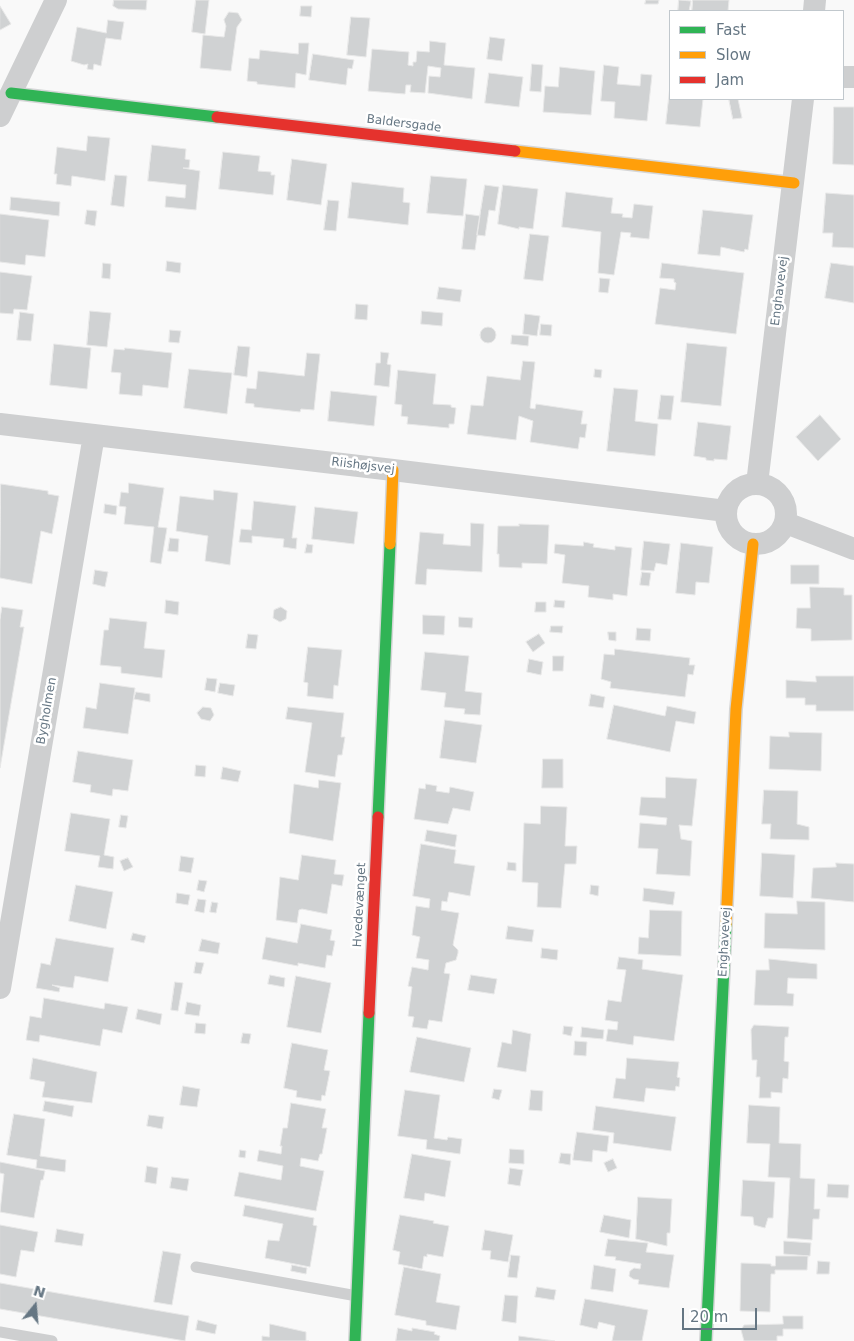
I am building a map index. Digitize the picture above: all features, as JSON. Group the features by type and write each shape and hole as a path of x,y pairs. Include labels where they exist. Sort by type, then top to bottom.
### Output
{"street":[{"path":"0,116 56,0"},
{"name":"Baldersgade","path":"11,93 794,183"},
{"name":"Enghavevej","path":"757,484 803,100"},
{"name":"Riishøjsvej","path":"0,424 726,511"},
{"name":"Bygholmen","path":"0,988 94,435"},
{"name":"Hvedevænget","path":"355,1341 393,470"},
{"path":"757,484 771,488 780,494 787,512 786,522 779,535 770,541 753,544 737,537 731,530 726,511 729,501 735,493 747,486 757,484"},
{"path":"786,522 854,550"},
{"name":"Enghavevej","path":"706,1341 736,709 753,544"}],"lane":[{"path":"196,1267 357,1296"},
{"path":"0,1332 52,1341"}],"building":[{"path":"114,0 147,0 146,10 118,9 113,6"},
{"path":"196,0 209,0 205,34 192,32"},
{"path":"646,0 659,0 658,4 645,4"},
{"path":"679,0 691,1 689,10 678,10"},
{"path":"693,0 729,0 728,10 692,10"},
{"path":"0,6 11,24 0,30"},
{"path":"301,6 312,6 311,17 300,16"},
{"path":"229,12 238,13 242,20 237,27 231,71 200,68 203,35 224,37 226,26 224,20"},
{"path":"351,17 370,18 366,57 347,55"},
{"path":"108,20 124,22 121,40 106,38 101,66 94,64 93,70 87,69 88,64 84,65 71,61 77,27 106,33"},
{"path":"490,37 505,39 502,61 487,59"},
{"path":"430,41 446,43 444,65 475,68 472,99 428,93 429,76 440,77 441,68 428,66 425,93 410,92 411,85 406,85 405,94 368,91 372,49 409,52 408,65 413,66 413,62 416,62 417,51 429,52"},
{"path":"299,43 309,43 306,75 296,73 295,88 257,84 257,82 247,81 249,58 259,59 260,50 298,54"},
{"path":"313,54 354,60 352,69 348,68 346,85 309,80"},
{"path":"532,64 543,65 541,92 530,91"},
{"path":"604,65 619,67 617,84 640,86 641,74 652,75 647,121 614,118 615,102 601,101"},
{"path":"560,67 595,71 591,115 543,112 545,86 558,87"},
{"path":"489,73 523,77 519,107 485,103"},
{"path":"669,96 669,100 703,100 700,127 666,124"},
{"path":"729,100 738,100 742,118 733,119"},
{"path":"834,107 854,107 854,165 833,164"},
{"path":"88,136 110,138 105,181 72,176 71,186 56,184 57,174 54,174 57,147 86,151"},
{"path":"152,145 186,149 185,159 190,160 189,168 183,168 200,171 196,210 165,207 166,196 185,198 186,185 148,181"},
{"path":"223,152 260,156 258,171 271,172 271,175 275,175 273,195 219,189"},
{"path":"292,159 327,164 321,205 287,200"},
{"path":"115,175 127,176 124,207 111,205"},
{"path":"431,176 467,179 463,216 427,213"},
{"path":"352,182 404,188 403,202 410,203 408,225 348,218"},
{"path":"485,185 499,187 495,211 489,210 485,236 477,235"},
{"path":"503,185 538,189 533,229 519,227 519,229 498,224"},
{"path":"566,192 613,198 611,213 623,214 622,217 632,218 634,204 653,206 649,239 630,237 631,233 621,232 614,275 598,273 601,232 562,227"},
{"path":"826,193 854,195 854,248 832,247 833,233 823,233"},
{"path":"11,197 60,202 59,216 10,210"},
{"path":"328,200 339,201 336,231 324,230"},
{"path":"87,210 97,211 95,226 85,224"},
{"path":"703,210 753,215 748,250 745,249 744,252 721,247 720,256 698,254"},
{"path":"0,214 49,220 45,257 26,255 25,265 0,262"},
{"path":"466,214 480,216 475,250 462,249"},
{"path":"530,234 549,236 543,281 524,279"},
{"path":"167,261 181,263 180,273 166,271"},
{"path":"103,263 111,264 110,279 102,278"},
{"path":"662,263 744,273 736,334 655,324 660,288 675,290 676,283 674,279 660,278"},
{"path":"831,263 854,266 854,303 825,298"},
{"path":"0,272 32,276 27,310 14,309 13,314 0,313"},
{"path":"600,278 610,279 608,293 599,292"},
{"path":"439,287 462,290 460,302 437,299"},
{"path":"356,304 368,305 367,320 355,319"},
{"path":"90,311 111,313 107,347 87,345"},
{"path":"422,311 443,313 442,326 421,324"},
{"path":"20,312 34,314 31,341 17,340"},
{"path":"525,314 540,316 537,336 523,334"},
{"path":"541,324 552,325 551,336 540,335"},
{"path":"488,327 494,329 496,335 494,341 488,343 482,341 480,335 482,329"},
{"path":"170,330 181,331 179,343 169,342"},
{"path":"512,335 529,336 528,346 511,344"},
{"path":"687,343 727,347 721,406 681,402"},
{"path":"54,344 91,348 87,389 50,385"},
{"path":"238,346 250,347 247,377 234,375"},
{"path":"125,348 172,353 168,388 143,385 142,396 119,394 121,373 111,372 114,349 124,350"},
{"path":"381,352 389,353 387,364 391,365 389,387 374,385 376,363 380,363"},
{"path":"307,353 320,354 314,410 301,409 300,412 254,407 254,404 245,403 247,388 256,389 258,371 304,376"},
{"path":"523,361 535,362 530,408 535,409 536,404 583,411 581,424 587,424 585,438 580,437 578,449 530,442 533,421 519,416 516,440 467,434 471,405 483,406 487,376 520,380"},
{"path":"189,369 232,373 227,414 184,408"},
{"path":"595,369 602,370 601,378 594,377"},
{"path":"398,370 436,374 433,404 451,405 451,407 456,408 454,424 449,424 449,428 407,424 408,417 401,416 402,405 395,404"},
{"path":"614,388 638,390 635,421 658,424 655,456 607,451"},
{"path":"331,391 377,396 374,426 328,421"},
{"path":"661,395 674,396 671,420 658,419"},
{"path":"820,415 841,439 818,461 796,437"},
{"path":"698,422 731,426 727,460 714,459 714,461 694,456"},
{"path":"129,483 164,488 158,527 167,528 161,564 150,562 154,527 124,524 126,507 119,506 121,492 128,493"},
{"path":"1,484 48,491 48,494 59,496 52,534 41,531 32,584 0,578"},
{"path":"214,490 238,493 230,565 205,561 208,536 176,531 180,496 213,500"},
{"path":"254,501 296,506 292,538 297,538 296,549 283,547 284,539 252,536 252,543 239,542 241,529 251,530"},
{"path":"105,504 117,506 116,515 104,513"},
{"path":"315,507 358,512 354,544 312,539"},
{"path":"471,523 484,524 482,572 427,569 426,585 415,584 420,532 444,534 443,544 470,546"},
{"path":"519,524 549,525 547,564 522,563 522,568 499,567 499,554 497,554 498,526 519,526"},
{"path":"170,538 179,539 178,552 168,551"},
{"path":"644,541 670,544 667,565 656,563 654,571 641,570"},
{"path":"584,542 594,544 593,547 615,550 615,546 632,548 627,596 613,594 613,600 588,597 589,586 562,583 565,555 554,553 555,544 583,546"},
{"path":"681,543 713,547 709,583 696,582 695,595 676,593"},
{"path":"307,544 313,545 312,553 305,553"},
{"path":"791,565 819,565 819,584 791,584"},
{"path":"95,570 108,572 105,587 93,584"},
{"path":"642,572 651,573 649,586 640,585"},
{"path":"810,587 844,588 844,595 852,595 852,640 811,641 811,629 796,628 797,608 810,608"},
{"path":"166,600 179,602 178,615 165,613"},
{"path":"555,600 565,601 564,608 554,607"},
{"path":"536,602 546,602 546,612 535,612"},
{"path":"2,607 23,610 20,627 24,627 0,768 0,620"},
{"path":"281,607 287,611 286,619 280,622 273,618 274,610"},
{"path":"423,615 445,616 444,635 423,634"},
{"path":"459,617 473,618 472,628 459,627"},
{"path":"110,618 147,622 144,648 165,650 162,678 121,673 121,667 100,665 104,630 108,630"},
{"path":"551,626 563,626 562,633 550,632"},
{"path":"637,628 651,629 650,641 636,640"},
{"path":"608,632 616,632 616,641 609,640"},
{"path":"248,634 258,635 256,649 246,648"},
{"path":"539,634 545,643 533,652 526,642"},
{"path":"308,647 342,650 338,686 334,685 333,699 307,696 308,683 304,682"},
{"path":"615,649 690,658 689,665 695,665 693,675 688,674 685,697 610,688 611,682 601,679 604,654 614,655"},
{"path":"425,652 469,656 465,691 482,693 480,715 464,714 465,709 444,707 446,693 421,690"},
{"path":"553,656 564,656 563,671 553,671"},
{"path":"529,659 543,662 541,675 527,672"},
{"path":"816,676 854,676 854,711 816,711 816,705 805,705 805,698 786,698 786,680 816,682"},
{"path":"207,678 217,679 215,692 205,690"},
{"path":"100,683 135,688 128,734 83,728 86,707 96,709"},
{"path":"220,683 235,685 233,696 218,693"},
{"path":"136,692 150,694 150,702 134,699"},
{"path":"591,694 605,697 603,708 589,706"},
{"path":"614,705 665,716 667,706 696,712 694,724 676,721 670,752 607,739"},
{"path":"203,707 211,708 214,715 210,721 201,719 197,713"},
{"path":"288,707 344,713 341,737 345,737 342,755 338,755 335,777 305,772 312,723 286,719"},
{"path":"445,720 482,725 476,763 440,758"},
{"path":"789,732 822,733 821,771 769,769 770,736 789,737"},
{"path":"78,751 133,760 128,791 113,789 112,796 90,792 91,785 73,782"},
{"path":"543,759 563,759 563,788 542,788"},
{"path":"196,765 206,766 205,777 195,776"},
{"path":"223,767 241,771 238,782 221,779"},
{"path":"666,777 697,779 692,826 679,825 681,839 692,841 690,876 656,874 658,849 638,848 640,823 666,825 667,818 639,815 641,797 665,798"},
{"path":"319,780 341,783 333,841 289,833 294,784 318,788"},
{"path":"426,784 437,786 436,791 449,793 450,787 474,792 470,811 453,808 448,824 414,819 419,788 425,789"},
{"path":"764,790 798,791 797,824 809,827 809,840 770,839 771,824 762,824"},
{"path":"541,806 567,807 565,846 577,846 576,864 565,864 561,908 537,907 538,883 522,882 524,823 540,824"},
{"path":"71,813 110,819 104,855 114,857 113,869 98,867 100,856 65,851"},
{"path":"121,815 128,816 126,828 119,827"},
{"path":"427,830 457,835 455,847 425,841"},
{"path":"421,844 456,850 454,863 475,866 470,896 449,892 447,902 442,901 441,910 459,913 453,945 458,950 458,953 456,960 446,963 444,973 450,974 442,1022 429,1020 427,1029 412,1027 414,1017 408,1016 412,987 408,986 412,967 428,970 429,960 416,958 420,937 412,935 416,906 429,908 430,899 413,896"},
{"path":"762,853 795,855 793,898 760,896"},
{"path":"302,855 336,860 334,874 344,875 342,886 332,884 327,914 302,909 299,910 297,923 276,920 280,877 298,880"},
{"path":"181,856 194,858 191,873 179,871"},
{"path":"128,858 133,867 124,871 120,861"},
{"path":"508,862 516,863 516,871 507,870"},
{"path":"836,863 854,864 854,902 811,898 813,868 836,867"},
{"path":"199,880 207,881 204,892 197,890"},
{"path":"76,885 113,892 106,929 69,921"},
{"path":"591,885 599,886 598,896 590,894"},
{"path":"644,888 675,892 673,905 643,901"},
{"path":"177,893 190,895 188,905 176,903"},
{"path":"198,899 206,900 204,913 195,911"},
{"path":"797,901 825,902 825,950 764,948 765,913 797,914"},
{"path":"212,902 218,903 216,913 210,912"},
{"path":"650,910 682,911 681,956 638,954 639,937 648,938"},
{"path":"301,924 332,930 330,940 335,941 332,956 327,955 325,968 298,963 298,966 262,959 266,937 297,943"},
{"path":"508,926 534,930 532,942 506,939"},
{"path":"133,933 146,936 144,943 131,940"},
{"path":"56,938 114,948 108,982 75,976 73,988 52,985 60,988 59,992 36,988 41,963 50,965"},
{"path":"202,939 220,943 218,954 199,951"},
{"path":"542,948 558,950 557,960 541,958"},
{"path":"619,957 643,960 642,969 683,975 674,1041 634,1036 633,1045 606,1041 608,1029 617,1030 618,1022 605,1020 608,1000 621,1002 626,970 617,969"},
{"path":"769,959 817,964 817,979 788,978 787,993 794,994 793,1006 754,1005 756,970 769,970"},
{"path":"196,962 204,963 201,974 194,973"},
{"path":"270,975 285,978 284,987 268,984"},
{"path":"471,975 497,979 494,994 468,990"},
{"path":"296,976 331,983 321,1033 287,1027"},
{"path":"175,982 183,983 178,1011 171,1010"},
{"path":"44,998 104,1009 105,1003 128,1007 122,1033 103,1029 100,1046 40,1035 39,1042 26,1040 30,1016 41,1018"},
{"path":"187,1002 201,1005 199,1016 185,1014"},
{"path":"138,1009 162,1014 160,1025 136,1019"},
{"path":"196,1023 206,1024 205,1034 195,1033"},
{"path":"754,1025 789,1027 788,1037 785,1037 784,1061 789,1062 788,1079 783,1078 782,1093 771,1092 771,1098 759,1098 760,1077 756,1077 757,1060 752,1060 751,1030"},
{"path":"564,1026 573,1027 571,1036 563,1034"},
{"path":"582,1027 604,1030 603,1039 581,1037"},
{"path":"513,1030 531,1034 526,1072 497,1067 502,1042 511,1044"},
{"path":"243,1033 251,1034 249,1044 241,1043"},
{"path":"417,1037 471,1048 464,1082 410,1072"},
{"path":"575,1041 587,1042 586,1056 574,1055"},
{"path":"292,1043 328,1050 324,1070 330,1071 325,1096 322,1095 321,1101 296,1097 297,1091 284,1088"},
{"path":"33,1058 97,1072 92,1103 42,1097 45,1082 30,1079"},
{"path":"627,1058 679,1062 677,1077 680,1078 679,1087 676,1086 675,1091 646,1088 644,1102 613,1098 616,1078 625,1079"},
{"path":"183,1086 200,1089 197,1107 180,1105"},
{"path":"494,1089 502,1090 499,1100 492,1098"},
{"path":"405,1090 440,1095 434,1138 447,1140 448,1137 462,1139 460,1154 426,1149 427,1140 398,1136"},
{"path":"531,1090 543,1091 542,1111 529,1110"},
{"path":"45,1101 74,1106 72,1117 43,1111"},
{"path":"291,1103 326,1109 322,1128 327,1128 322,1154 320,1154 318,1161 301,1158 300,1166 324,1171 316,1211 234,1196 239,1172 281,1180 283,1166 257,1161 259,1150 281,1154 282,1146 280,1146 283,1128 287,1128"},
{"path":"749,1105 780,1107 779,1143 801,1144 800,1178 815,1179 814,1209 820,1209 819,1219 813,1219 812,1240 787,1238 790,1178 768,1177 770,1144 747,1143"},
{"path":"596,1106 676,1117 671,1151 613,1143 614,1133 593,1130"},
{"path":"14,1114 45,1119 40,1156 66,1160 65,1172 36,1168 37,1160 7,1155"},
{"path":"149,1115 164,1117 162,1129 147,1126"},
{"path":"577,1132 609,1136 607,1152 593,1150 592,1162 573,1160"},
{"path":"510,1149 524,1150 524,1164 509,1163"},
{"path":"240,1150 246,1151 245,1158 239,1157"},
{"path":"561,1153 571,1154 570,1165 559,1163"},
{"path":"412,1154 451,1161 445,1197 425,1193 424,1201 404,1198"},
{"path":"613,1159 617,1168 608,1172 604,1163"},
{"path":"0,1162 45,1171 43,1180 41,1180 34,1218 0,1212 4,1174 0,1173"},
{"path":"147,1166 158,1168 156,1184 145,1182"},
{"path":"510,1168 523,1170 520,1186 508,1184"},
{"path":"172,1177 189,1179 187,1191 170,1188"},
{"path":"743,1180 775,1182 773,1218 768,1218 765,1228 754,1225 753,1217 741,1216"},
{"path":"828,1184 849,1185 848,1198 827,1197"},
{"path":"638,1197 672,1199 670,1233 667,1233 667,1246 636,1239"},
{"path":"245,1205 314,1218 313,1225 317,1226 310,1267 265,1258 268,1240 279,1241 283,1224 243,1216"},
{"path":"400,1215 434,1221 433,1223 449,1226 443,1257 427,1254 427,1257 424,1256 422,1269 398,1264 400,1252 393,1250"},
{"path":"604,1215 631,1220 629,1238 600,1232"},
{"path":"0,1225 38,1232 34,1252 21,1250 16,1277 0,1274"},
{"path":"57,1229 84,1234 82,1246 55,1242"},
{"path":"485,1230 513,1235 508,1262 490,1259 491,1251 482,1250"},
{"path":"608,1239 648,1243 646,1252 674,1255 669,1288 638,1284 639,1280 629,1276 630,1271 634,1268 640,1269 641,1264 615,1260 616,1257 605,1256"},
{"path":"784,1241 811,1243 810,1256 784,1254"},
{"path":"163,1251 181,1254 172,1305 154,1302"},
{"path":"511,1255 520,1256 517,1278 508,1277"},
{"path":"776,1256 808,1256 807,1270 775,1270 775,1274 771,1274 770,1312 740,1311 741,1263 771,1264 771,1266 775,1266"},
{"path":"818,1261 830,1262 829,1274 817,1274"},
{"path":"292,1265 307,1268 306,1274 291,1271"},
{"path":"594,1265 616,1269 613,1292 591,1289"},
{"path":"404,1267 441,1274 436,1302 460,1306 456,1330 426,1325 426,1321 395,1315"},
{"path":"0,1283 189,1316 185,1341 0,1309"},
{"path":"537,1287 556,1290 554,1300 535,1297"},
{"path":"505,1295 518,1296 516,1323 502,1321"},
{"path":"585,1299 648,1310 642,1341 612,1341 615,1326 599,1322 597,1329 580,1325"},
{"path":"783,1316 803,1316 803,1329 783,1329 783,1336 777,1336 777,1341 744,1341 741,1330 744,1325 783,1324"},
{"path":"198,1320 217,1325 215,1334 196,1330"},
{"path":"270,1324 306,1332 306,1341 262,1341 262,1336 269,1337"},
{"path":"398,1328 412,1331 412,1328 435,1332 434,1334 440,1336 439,1341 396,1341"},
{"path":"519,1336 555,1341 519,1341"}],"traffic: fast":[{"path":"11,93 217,117"},
{"path":"378,817 390,544"},
{"path":"706,1341 726,925"},
{"path":"355,1341 369,1013"}],"traffic: slow":[{"path":"515,151 794,183"},
{"path":"390,544 393,470"},
{"path":"726,925 736,709 753,544"}],"traffic: jam":[{"path":"217,117 515,151"},
{"path":"369,1013 378,817"}]}
